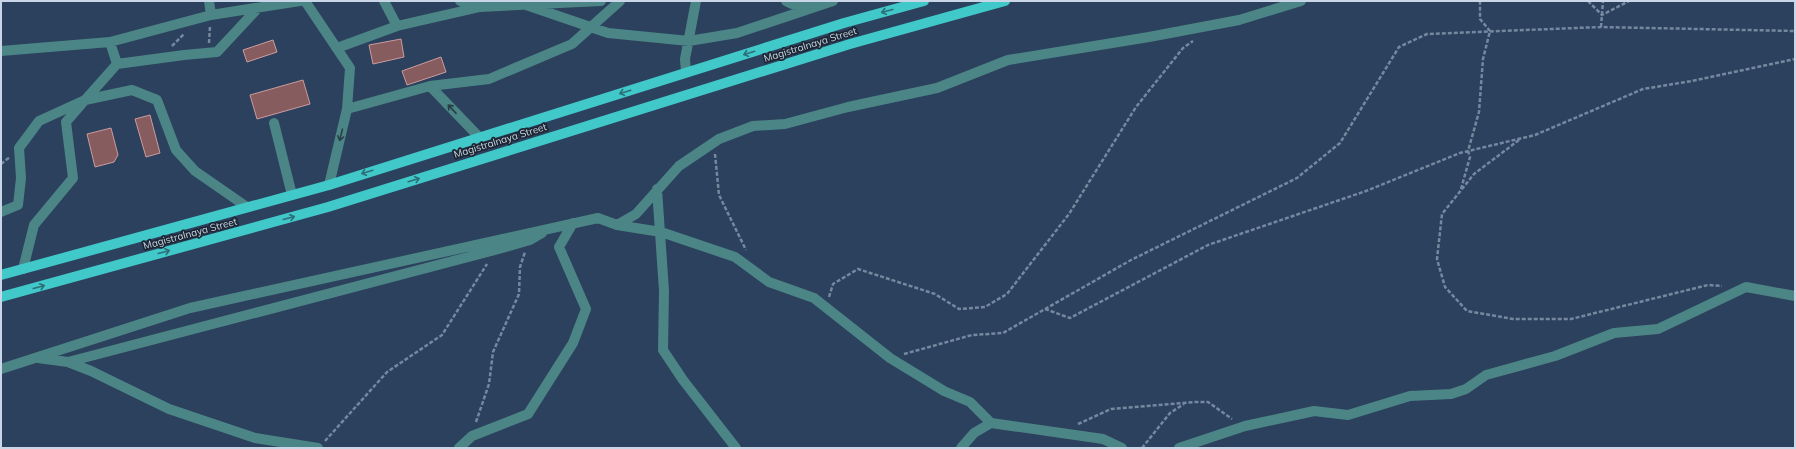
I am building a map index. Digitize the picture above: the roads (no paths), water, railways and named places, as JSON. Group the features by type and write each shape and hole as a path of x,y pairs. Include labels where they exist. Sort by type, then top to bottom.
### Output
{"main road":[{"name":"Magistralnaya Street","path":"1,275 329,185 844,23 924,1"},
{"name":"Magistralnaya Street","path":"1,297 328,207 850,44 1005,1"}],"lane":[{"path":"209,1 211,15"},
{"path":"1,51 110,42 211,15 300,1"},
{"path":"305,1 350,68 348,109 329,185"},
{"path":"384,1 397,26"},
{"path":"460,1 480,7"},
{"path":"336,48 397,26 480,7 601,1"},
{"path":"348,109 430,86 489,79 572,44 589,27 620,1"},
{"path":"686,72 685,59 690,42 696,1"},
{"path":"786,1 792,4 822,5"},
{"path":"526,5 608,33 690,42 737,33 833,1"},
{"path":"617,225 636,214 679,166 714,143 753,126 785,124 848,107 937,88 1008,60 1149,38 1239,20 1301,1"},
{"path":"23,269 34,225 73,178 66,122 117,64 217,52 258,8"},
{"path":"110,42 117,64"},
{"path":"430,86 479,137"},
{"path":"1,212 18,205 21,178 19,148 39,121 85,100 132,90 157,100 176,150 195,171 247,207"},
{"path":"274,122 292,195"},
{"path":"658,189 664,292 662,350 683,380 736,448"},
{"path":"1,369 190,308 598,218 617,225 661,232 735,257 769,282 814,298 890,358 944,391 970,402 991,423 1103,439 1122,448"},
{"path":"459,448 472,436 528,414 573,343 586,309 559,247 573,223"},
{"path":"68,362 495,250 530,240 551,228"},
{"path":"1178,448 1245,426 1314,412 1348,414 1410,396 1451,394 1466,389 1486,375 1555,356 1614,332 1658,329 1746,287 1795,296"},
{"path":"34,358 68,362 169,409 255,438 318,448"},
{"path":"961,448 974,433 991,423"}]}
